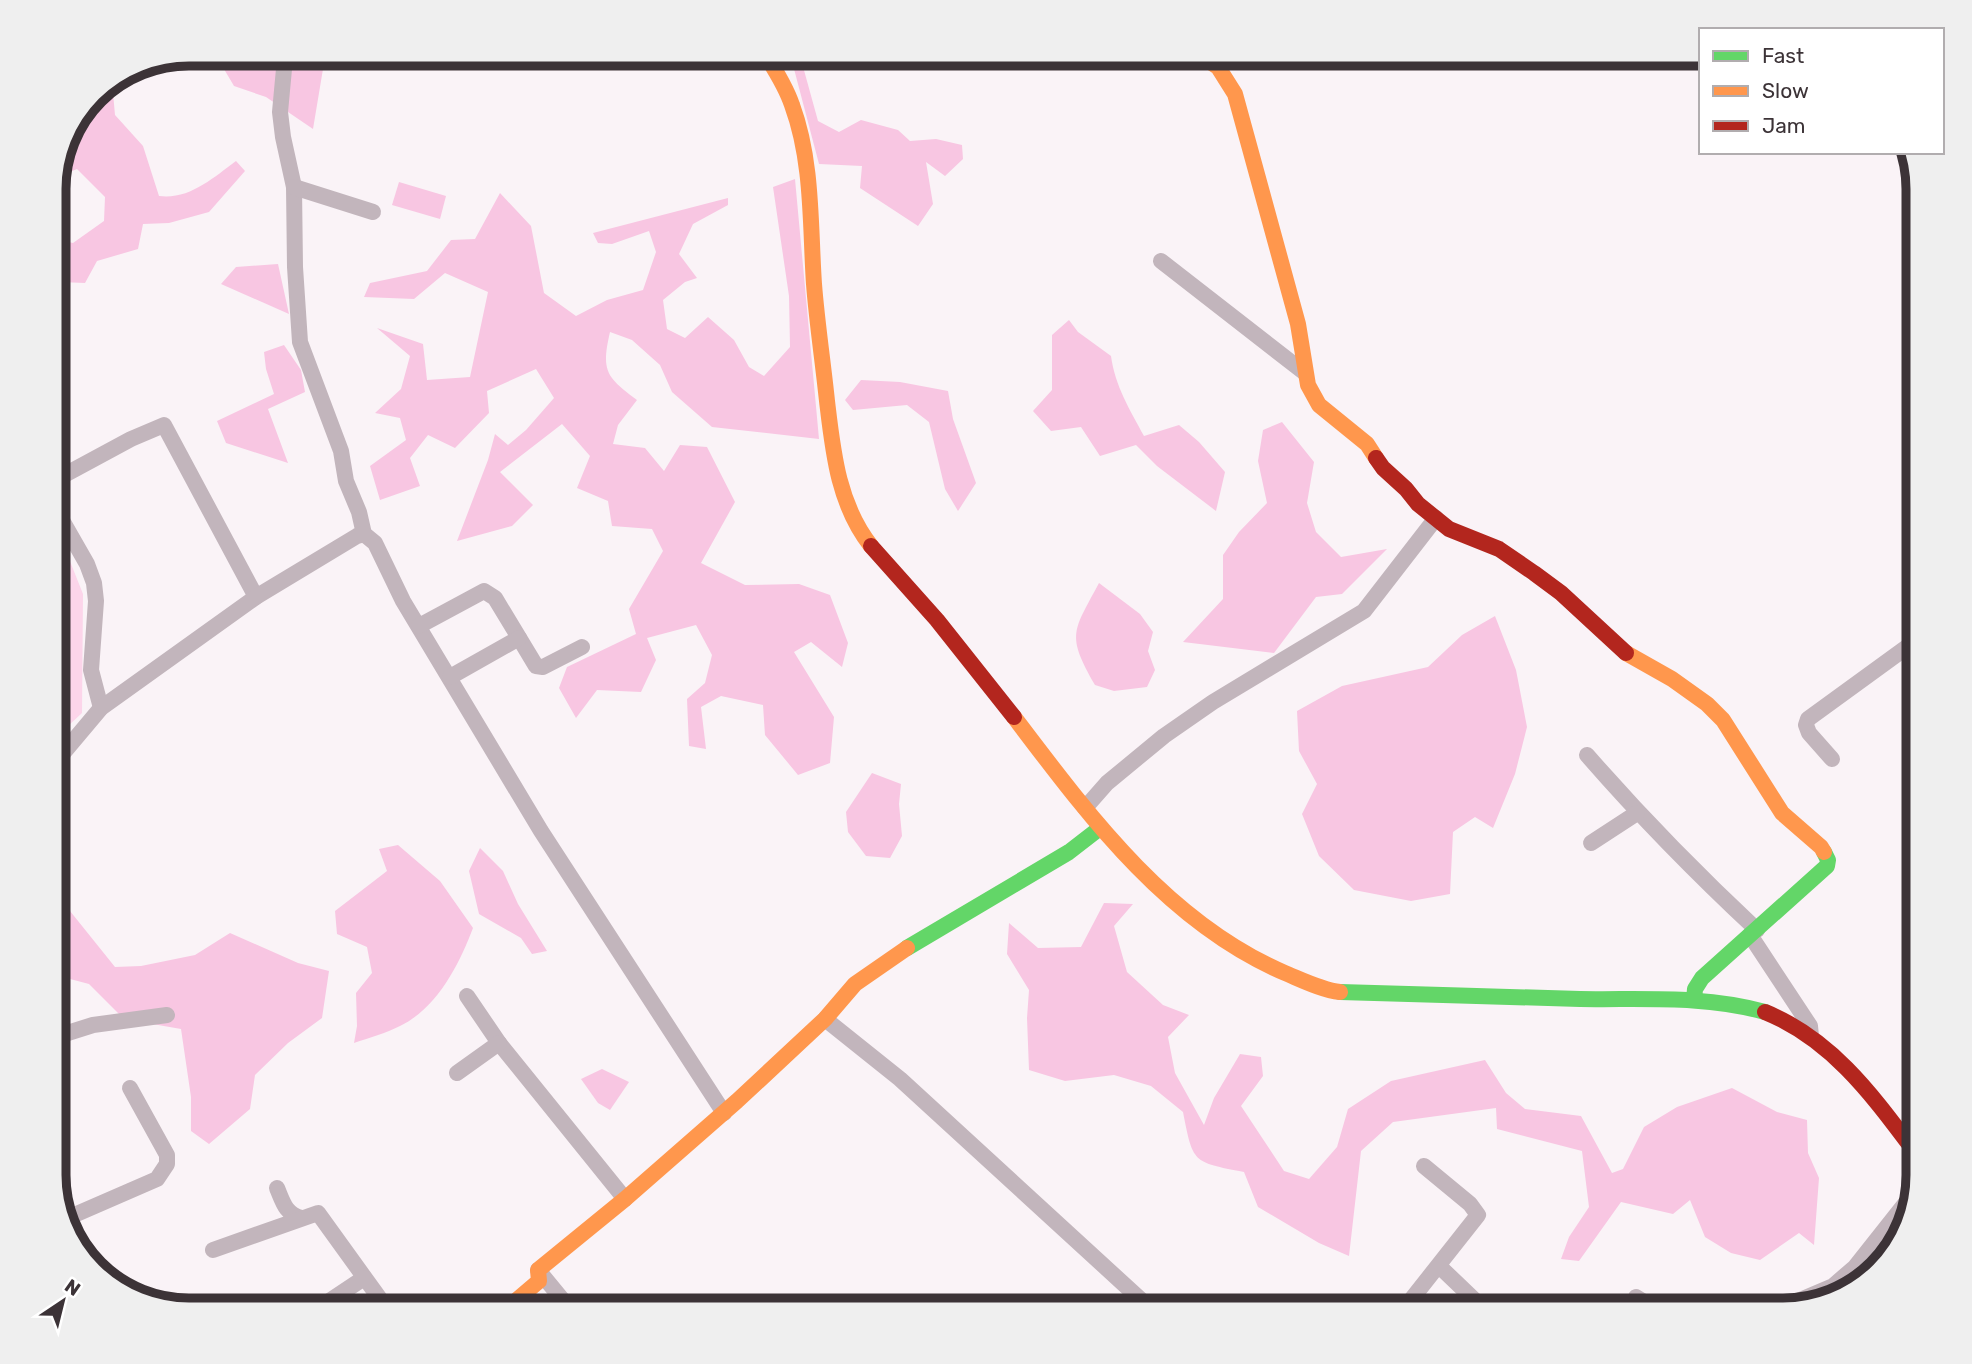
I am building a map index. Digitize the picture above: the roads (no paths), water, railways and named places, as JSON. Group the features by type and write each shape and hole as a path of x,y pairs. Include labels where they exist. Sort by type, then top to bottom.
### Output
{"street":[{"path":"1217,66 1235,94 1298,324 1308,385 1320,405 1367,444 1383,468 1418,504 1448,529 1499,550 1534,573 1561,593 1620,650 1689,690 1723,720 1782,813 1821,847 1828,860 1821,873 1702,978 1695,989 1694,1000"},
{"path":"285,67 280,112 294,187 300,342 341,451 346,481 365,534 375,543 403,601 541,831 724,1113"},
{"path":"775,67 781,75 798,119 810,197 814,279 829,419 844,503 871,545 937,620 1100,828 1183,910 1220,938 1266,965 1302,981 1337,992 1714,1000 1758,1009 1789,1022 1833,1053 1859,1080 1906,1141"},
{"path":"294,187 373,212"},
{"path":"1161,261 1305,373"},
{"path":"67,474 131,439 164,425 256,597"},
{"path":"1085,808 1107,783 1164,736 1213,702 1364,611 1436,518"},
{"path":"67,529 87,564 94,583 96,601 91,670 101,708"},
{"path":"67,748 101,708 256,597 357,536 365,534"},
{"path":"419,626 484,592 495,598 534,664 540,668 582,647"},
{"path":"450,677 519,638"},
{"path":"1832,758 1809,733 1806,725 1808,719 1906,648"},
{"path":"1587,755 1637,813 1754,932 1810,1026 1811,1036"},
{"path":"1591,843 1637,813"},
{"path":"537,1270 625,1199 724,1113 825,1019 855,984 897,954 1069,852 1100,828"},
{"path":"467,996 499,1043 625,1199"},
{"path":"67,1033 93,1025 167,1015"},
{"path":"825,1019 919,1097 1139,1298"},
{"path":"457,1073 499,1043"},
{"path":"74,1215 156,1179 167,1164 167,1156 130,1088"},
{"path":"1414,1298 1478,1218 1478,1213 1424,1166"},
{"path":"277,1188 286,1210 301,1218"},
{"path":"1824,1290 1855,1268 1899,1211"},
{"path":"213,1250 315,1212 322,1214 379,1298"},
{"path":"1439,1266 1472,1298"},
{"path":"519,1298 539,1281 537,1270"},
{"path":"537,1270 561,1298"},
{"path":"334,1298 364,1278"}]}
